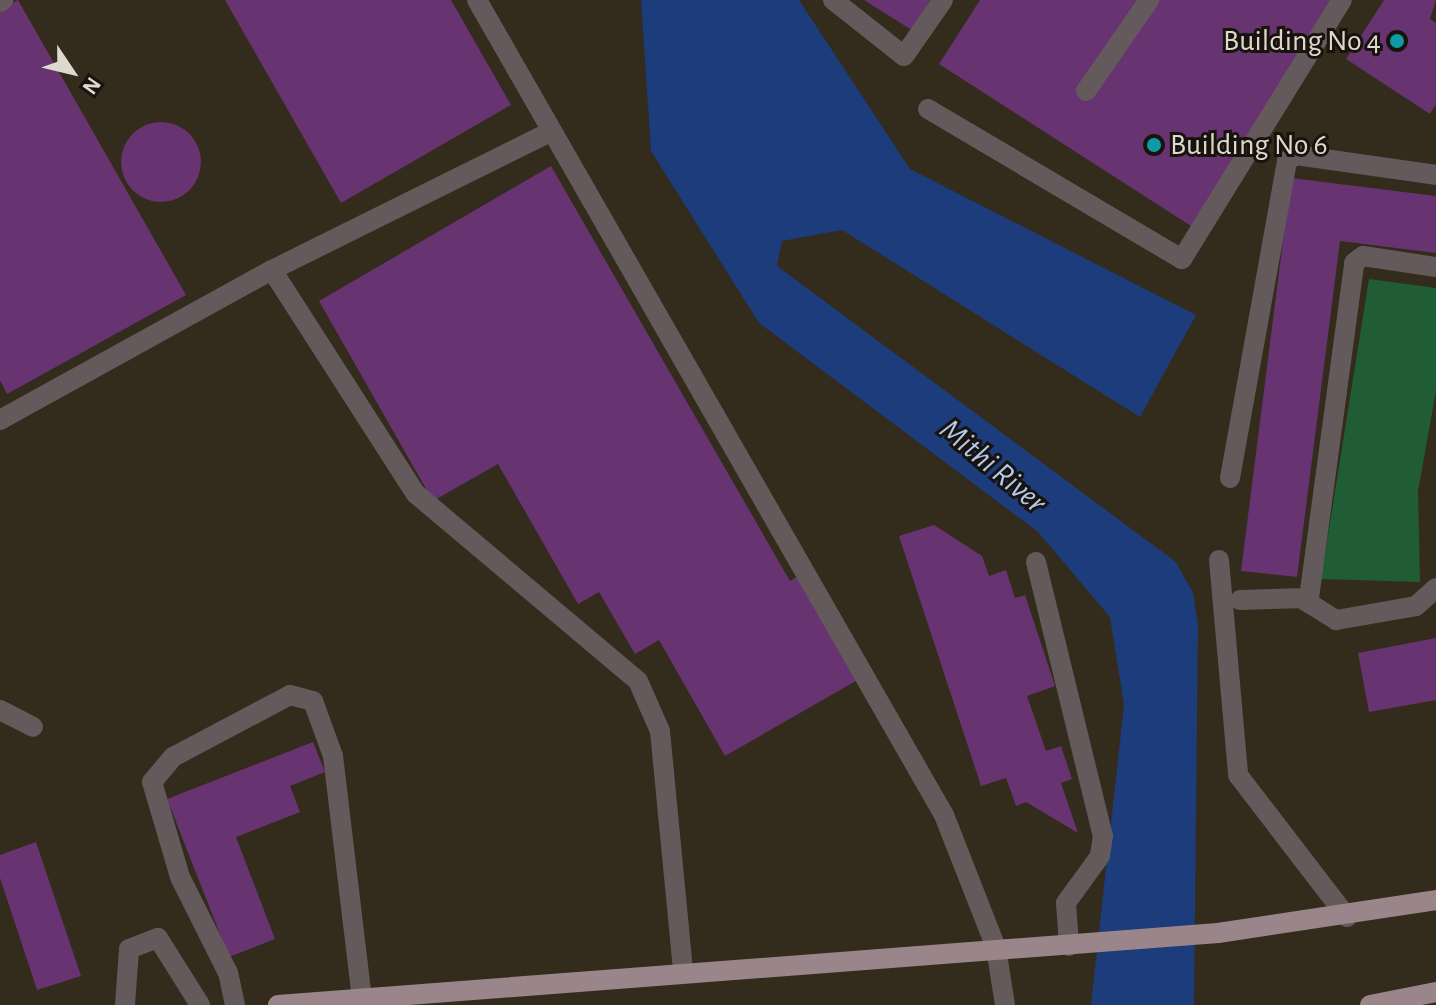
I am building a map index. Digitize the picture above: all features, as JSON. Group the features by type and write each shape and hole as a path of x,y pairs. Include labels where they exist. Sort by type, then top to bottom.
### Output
{"main road":[{"path":"278,1005 683,971 996,948 1075,946 1347,917 1436,900"},
{"path":"1370,1005 1436,992"}],"street":[{"path":"477,0 550,132 930,789 996,948 1005,1005"},
{"path":"833,0 904,56 943,0"},
{"path":"1086,91 1149,0"},
{"path":"928,109 1182,259 1342,0"},
{"path":"0,420 272,270 550,132"},
{"path":"1230,478 1287,161 1296,155 1436,175"},
{"path":"1304,600 1354,263 1363,256 1436,267"},
{"path":"272,270 416,494 638,681 660,731 683,971"},
{"path":"1219,560 1238,775 1347,917"},
{"path":"1036,562 1103,836 1100,856 1066,903 1075,946"},
{"path":"1240,600 1304,600 1336,620 1416,606 1436,588"},
{"path":"235,1005 228,973 180,877 152,782 173,757 290,695 313,701 333,756 362,998"},
{"path":"0,710 33,727"},
{"path":"125,1005 129,949 158,938 200,1005"}],"green space":[{"path":"1369,279 1436,288 1436,391 1418,491 1420,582 1321,579"}],"water":[{"name":"Mithi River","path":"641,0 799,0 910,169 1196,315 1140,417 842,230 782,241 777,266 1176,562 1193,593 1198,625 1194,1005 1091,1005 1124,705 1110,617 1038,532 759,323 651,151"}],"building":[{"path":"18,0 186,295 7,394 0,380 0,10"},
{"path":"225,0 451,0 511,105 341,203"},
{"path":"864,0 940,0 918,34"},
{"name":"Building No 6","path":"980,0 1336,0 1191,226 939,64"},
{"name":"Building No 4","path":"1384,0 1436,0 1430,19 1436,23 1436,104 1430,114 1346,59"},
{"path":"161,122 176,125 189,134 198,147 201,162 198,177 189,190 176,199 161,202 146,199 133,190 124,177 121,162 124,147 133,134 146,125"},
{"path":"551,166 790,581 802,574 861,678 725,756 659,640 635,654 599,592 578,604 498,464 433,501 319,301"},
{"path":"1291,178 1436,196 1436,253 1340,241 1297,577 1241,571"},
{"path":"934,525 982,556 989,576 1006,570 1015,598 1025,595 1055,686 1027,696 1046,751 1061,746 1072,779 1061,783 1078,833 1026,802 1016,806 1006,778 981,786 899,536"},
{"path":"1436,638 1436,700 1369,712 1358,653"},
{"path":"313,742 325,772 290,786 300,812 236,837 275,939 229,957 167,799"},
{"path":"36,842 81,976 37,990 0,878 0,855"}],"place":[{"name":"Building No 4","path":"1397,41"},
{"name":"Building No 6","path":"1154,145"}]}
